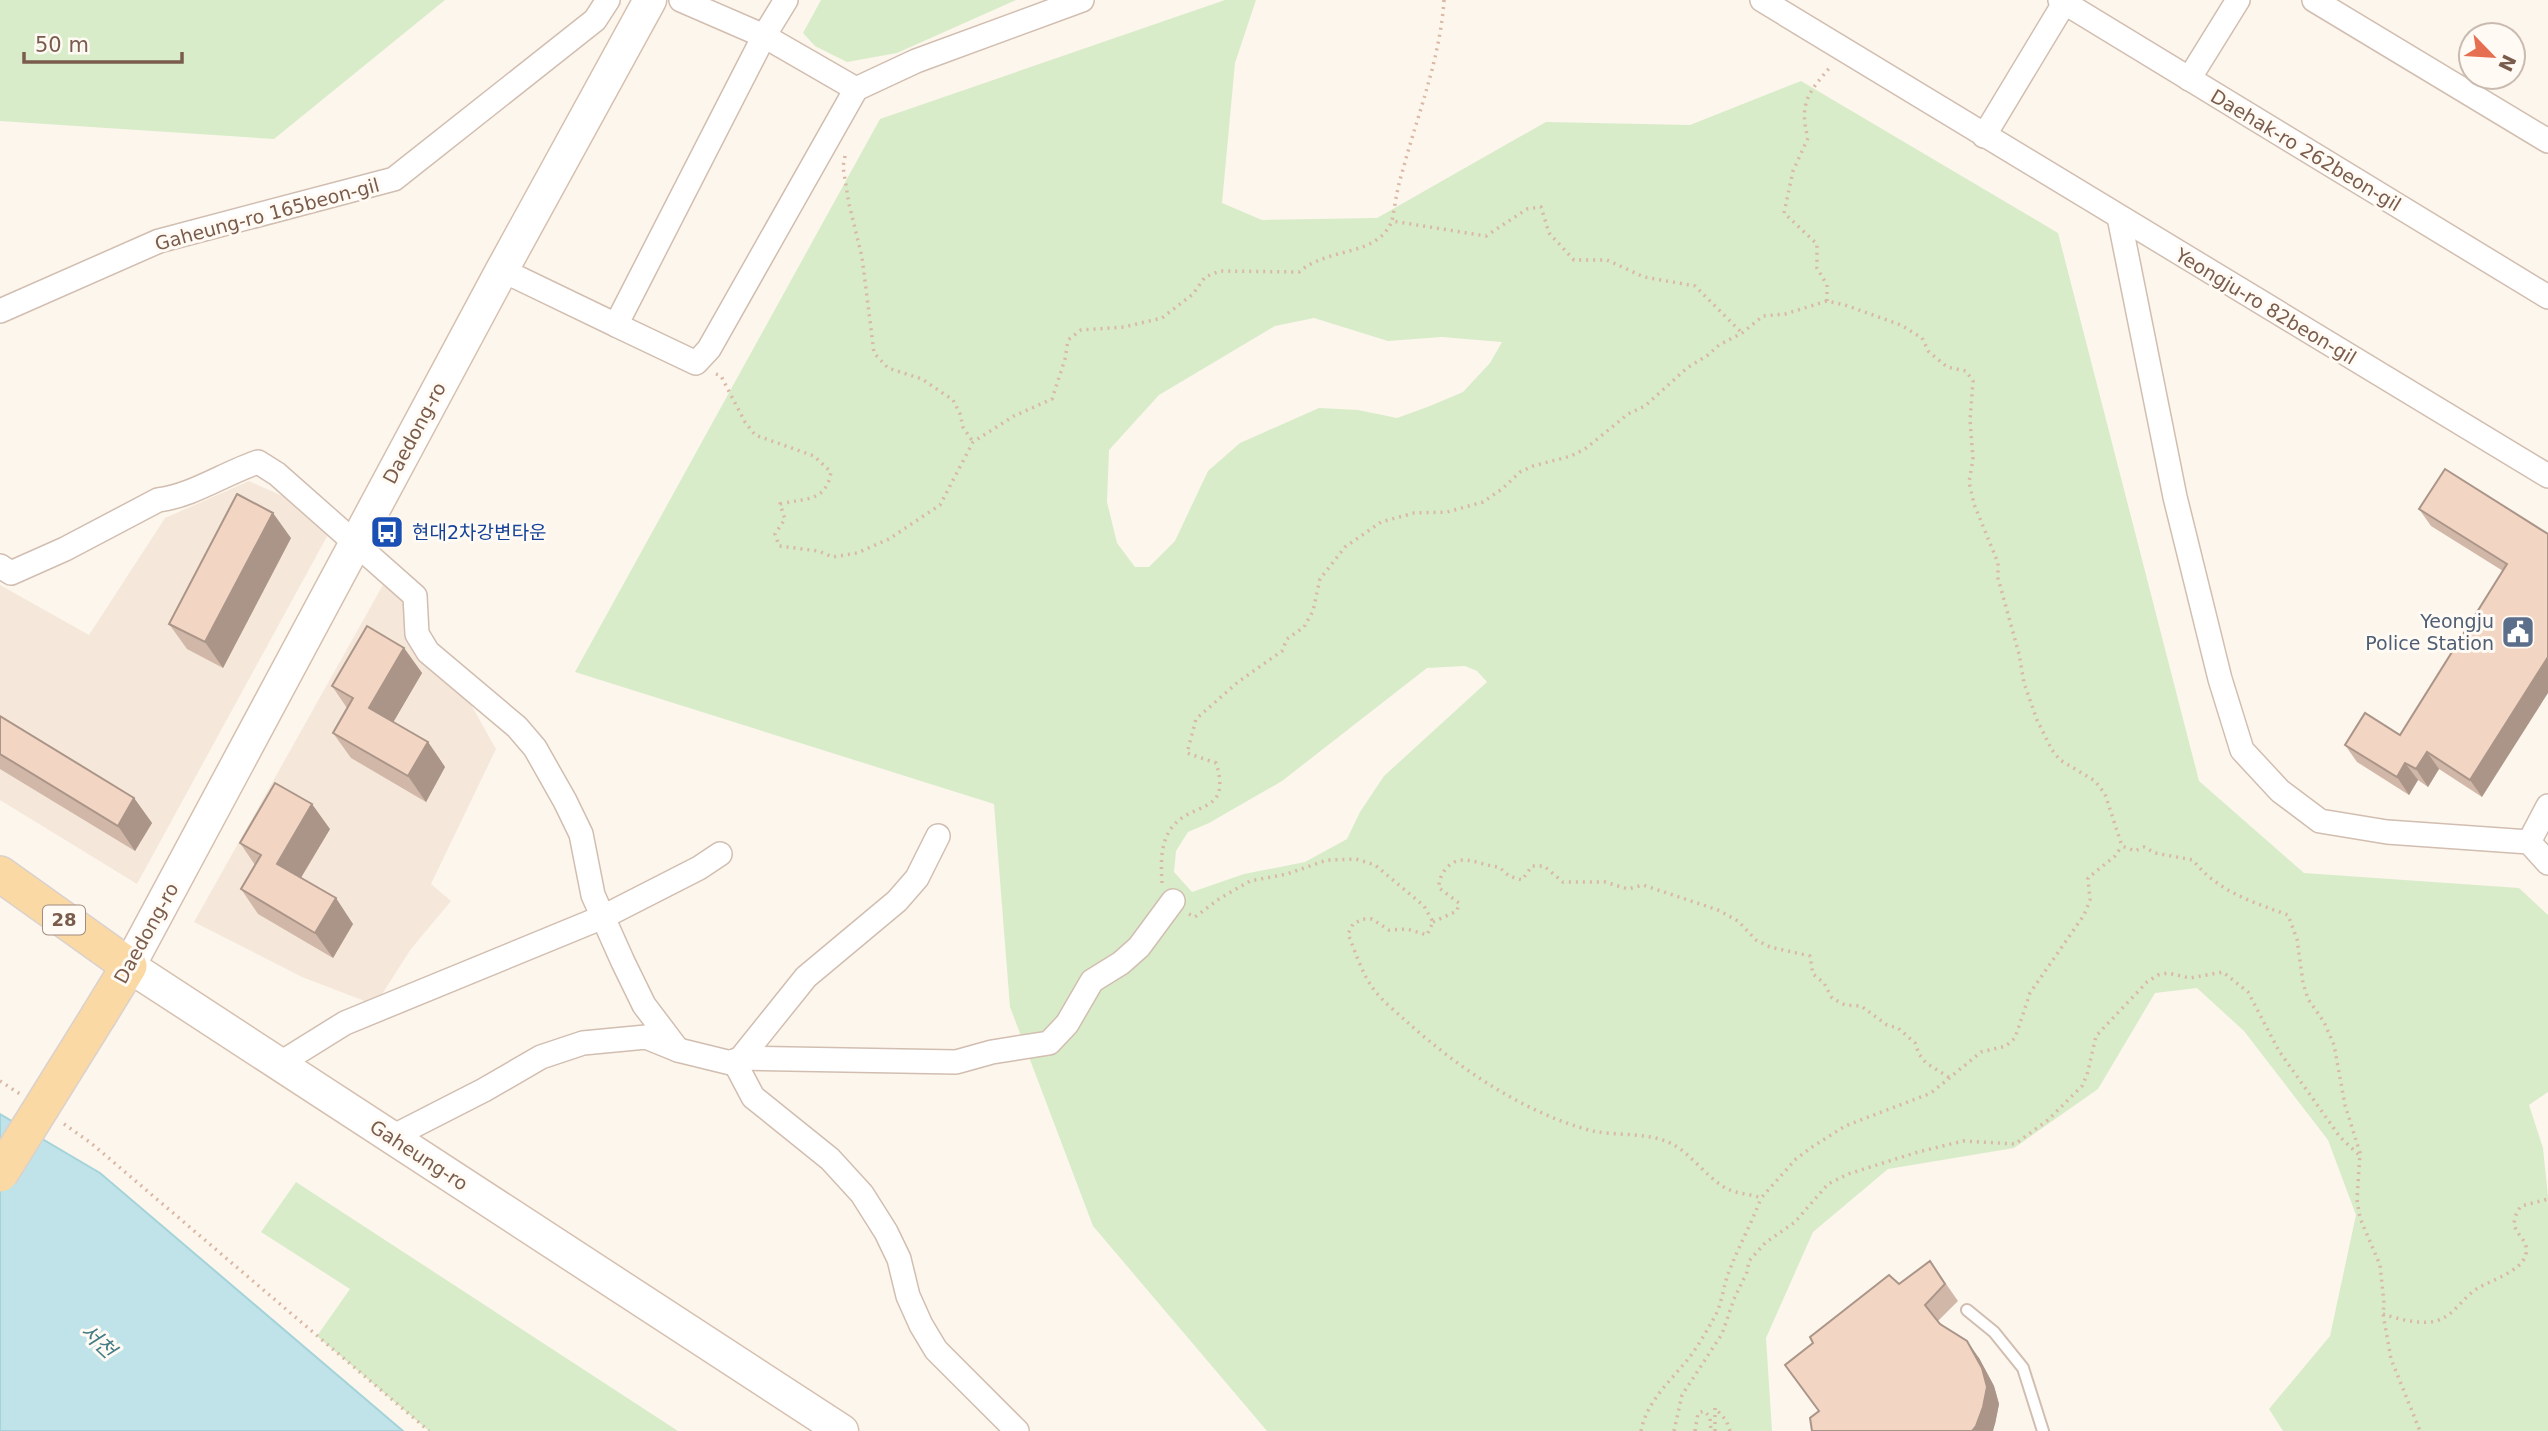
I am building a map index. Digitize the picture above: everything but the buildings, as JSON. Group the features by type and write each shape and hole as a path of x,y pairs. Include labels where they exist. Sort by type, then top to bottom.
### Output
{"main road":[{"name":"Daedong-ro","path":"0,1174 129,966 650,0"},
{"name":"Gaheung-ro","path":"0,874 129,966 842,1431"}],"street":[{"name":"Gaheung-ro 165beon-gil","path":"0,311 159,241 394,179 595,20 608,0"},
{"path":"681,0 765,36 856,89"},
{"path":"616,325 786,0"},
{"path":"502,270 696,363 709,349 856,89 916,61 1082,0"},
{"name":"Yeongju-ro 82beon-gil","path":"1762,0 2548,475"},
{"path":"2189,79 2238,0"},
{"path":"2314,0 2548,141"},
{"name":"Daehak-ro 262beon-gil","path":"1984,136 2063,1 2548,297"},
{"path":"2119,217 2175,498 2220,679 2242,750 2280,791 2320,821 2387,832 2529,842 2548,863"},
{"path":"0,566 11,573 65,550 158,500 173,498 231,471 258,462 277,474 415,596 417,634 428,652 517,727 535,748 581,834 593,895 644,1005 678,1050"},
{"path":"2529,842 2548,806"},
{"path":"738,1060 806,978 897,901 917,878 938,836"},
{"path":"279,1064 345,1023 603,917 699,868 720,854"},
{"path":"392,1137 484,1090 541,1057 583,1043 646,1037 678,1050 731,1063 738,1060 956,1062 992,1052 1049,1043 1067,1024 1092,981 1121,963 1139,947 1173,901"},
{"path":"738,1060 753,1097 830,1159 862,1194 899,1259 908,1296 936,1350 1017,1431"}],"lane":[{"path":"1967,1310 1994,1332 2024,1368 2043,1431"}],"path":[{"path":"696,363 721,376 745,422 755,435 814,456 831,472 828,487 821,494 780,505 785,519 775,534 779,546 818,551 833,558 889,539 940,505 973,442 1014,416 1052,399 1068,340 1081,330 1124,327 1162,318 1194,294 1205,277 1220,271 1299,272 1309,263 1368,247 1386,234 1392,221 1401,175 1435,62 1443,22 1444,0"},
{"path":"1827,301 1827,285 1817,268 1817,244 1784,213 1793,171 1808,138 1804,124 1806,98 1845,51"},
{"path":"850,147 845,155 844,167 849,204 862,257 874,353 888,368 922,379 953,400 963,427 973,442"},
{"path":"1392,221 1486,236 1527,209 1541,207 1549,233 1574,260 1607,260 1644,277 1695,286 1742,333"},
{"path":"1433,922 1424,906 1375,865 1356,859 1327,860 1287,874 1250,881 1195,917 1173,901 1162,888 1160,856 1170,829 1191,813 1207,807 1216,797 1222,780 1216,763 1187,753 1196,719 1238,682 1282,651 1287,639 1304,627 1313,611 1320,579 1345,547 1381,522 1415,513 1447,512 1483,502 1520,472 1585,449 1629,414 1645,406 1686,368 1742,333 1763,316 1785,314 1827,301 1901,325 1922,338 1929,352 1947,367 1966,371 1973,381 1969,420 1973,459 1969,482 1974,504 1998,563 1998,579 2019,654 2024,683 2037,720 2052,750 2060,760 2095,781 2105,794 2122,846"},
{"path":"1641,1431 1651,1406 1696,1349 1716,1314 1727,1277 1761,1198 1796,1159 1845,1126 1931,1093 1981,1052 2006,1046 2015,1038 2030,993 2084,915 2091,900 2088,877 2115,856 2122,846"},
{"path":"2122,846 2135,851 2144,848 2155,853 2193,860 2205,875 2233,894 2288,915 2297,939 2308,999 2324,1022 2334,1045 2345,1105 2360,1156 2357,1200 2360,1218 2380,1265 2385,1303 2383,1314 2390,1359 2420,1431"},
{"path":"1761,1198 1729,1190 1671,1143 1622,1133 1594,1131 1550,1116 1467,1070 1430,1042 1373,988 1348,934 1353,924 1363,919 1372,919 1389,930 1407,929 1427,935 1433,922 1457,911 1459,903 1439,888 1438,879 1449,865 1462,859 1499,867 1509,876 1522,880 1532,866 1544,866 1563,882 1605,882 1628,889 1643,886 1718,910 1738,921 1756,940 1770,947 1793,950 1810,956 1813,974 1824,983 1832,998 1845,1004 1861,1006 1887,1025 1898,1028 1914,1044 1926,1063 1950,1079"},
{"path":"1674,1431 1682,1395 1722,1334 1734,1299 1748,1272 1748,1261 1771,1238 1795,1222 1828,1184 1848,1174 1963,1141 2015,1144 2048,1120 2082,1086 2096,1036 2147,982 2158,975 2168,972 2190,978 2223,972 2248,992 2279,1051 2340,1137 2360,1156"},
{"path":"0,1081 23,1096"},
{"path":"57,1119 91,1143 429,1431"},
{"path":"2383,1314 2432,1322 2444,1318 2469,1294 2521,1265 2526,1252 2524,1242 2515,1231 2515,1214 2521,1206 2548,1199"},
{"path":"1713,1431 1715,1408 1726,1420 1730,1431"},
{"path":"1695,1431 1698,1413 1704,1411 1710,1417 1713,1431"}],"shaded area":[{"path":"249,481 336,520 137,884 0,800 0,585 89,635 165,518"},
{"path":"384,583 416,607 496,749 431,884 451,901 411,949 375,1005 302,977 194,922"}],"green space":[{"path":"0,0 445,0 274,139 0,121"},
{"path":"821,0 1016,0 897,53 847,62 815,46 803,33"},
{"path":"1225,0 1256,0 1235,63 1222,203 1262,220 1377,218 1546,122 1690,125 1801,81 2058,233 2199,781 2304,873 2519,888 2548,915 2548,1092 2529,1105 2543,1148 2548,1196 2548,1431 2283,1431 2269,1409 2330,1336 2356,1215 2328,1140 2244,1031 2197,988 2155,993 2098,1089 2014,1148 1888,1169 1813,1232 1766,1338 1772,1431 1267,1431 1093,1226 1010,1007 994,804 575,672 880,119","holes":["1314,318 1388,341 1442,337 1502,342 1490,363 1463,392 1430,406 1397,418 1358,410 1319,408 1240,443 1208,471 1175,541 1149,567 1135,567 1117,543 1107,502 1109,450 1159,395 1275,326","1465,666 1477,671 1487,682 1384,776 1360,812 1347,839 1305,862 1244,874 1192,892 1174,872 1176,851 1188,832 1209,823 1282,781 1427,668"]},
{"path":"296,1182 678,1431 429,1431 317,1336 350,1289 261,1232"}],"water":[{"name":"서천","path":"0,1114 100,1173 403,1431 0,1431"}],"place":[{"name":"현대2차강변타운","path":"387,532"},
{"name":"Yeongju Police Station","path":"2518,632"}]}
